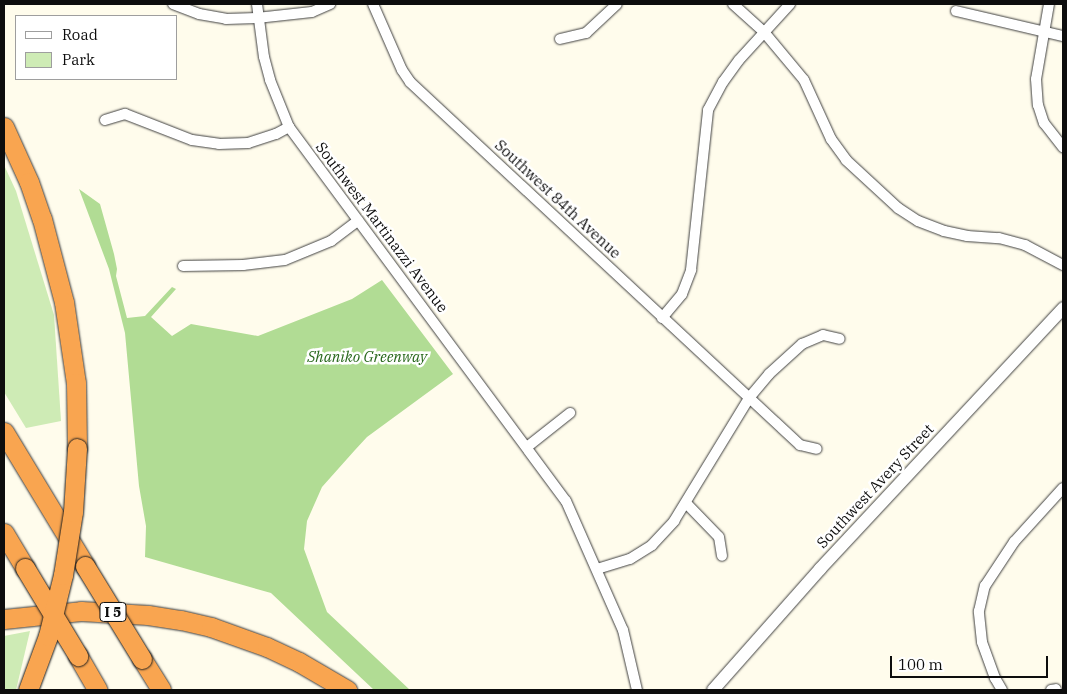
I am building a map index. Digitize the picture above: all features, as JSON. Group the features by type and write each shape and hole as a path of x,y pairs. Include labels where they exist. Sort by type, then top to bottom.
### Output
{"highway":[{"path":"4,127 29,182 42,219 64,302 76,383 77,448 73,512 63,574 48,636 28,690"},
{"name":"I 5","path":"4,432 161,690"},
{"path":"4,533 98,690"},
{"path":"4,619 81,611 138,614 181,620 212,627 267,646 347,690"}],"street":[{"path":"173,4 199,14 226,18 257,18 312,12 330,4"},
{"name":"Southwest Martinazzi Avenue","path":"257,4 257,18 270,80 289,127 566,501 623,630 637,690"},
{"name":"Southwest 84th Avenue","path":"373,4 402,70 410,82 800,445 817,449"},
{"path":"560,39 586,33 616,4"},
{"path":"733,4 764,32 804,80 831,139 846,160 898,208 918,220 944,231 967,236 999,238 1025,245 1063,265"},
{"path":"662,318 682,294 691,270 708,110 739,60 790,4"},
{"path":"1049,4 1036,79 1038,105 1044,124 1063,147"},
{"path":"956,10 1063,36"},
{"path":"105,120 125,114 192,140 219,144 248,143 276,134 289,127"},
{"path":"183,266 243,265 285,260 331,241 358,221"},
{"name":"Southwest Avery Street","path":"713,690 820,569 1063,308"},
{"path":"597,569 630,559 652,546 686,503 698,480 749,398 769,374 802,344 823,335 840,339"},
{"path":"526,447 570,413"},
{"path":"1002,690 994,678 982,642 979,611 985,586 1014,542 1063,488"},
{"path":"686,503 719,537 722,556"}],"green space":[{"path":"4,165 16,191 54,315 61,421 26,428 4,392"},
{"name":"Shaniko Greenway","path":"79,189 100,204 114,254 117,269 116,276 127,318 145,316 172,287 176,289 151,317 172,336 191,324 258,336 352,299 382,280 453,374 367,437 322,487 307,521 304,549 327,612 410,690 374,690 271,593 145,557 146,526 139,486 125,333 109,269"},
{"path":"30,631 16,690 4,689 4,636"}]}
